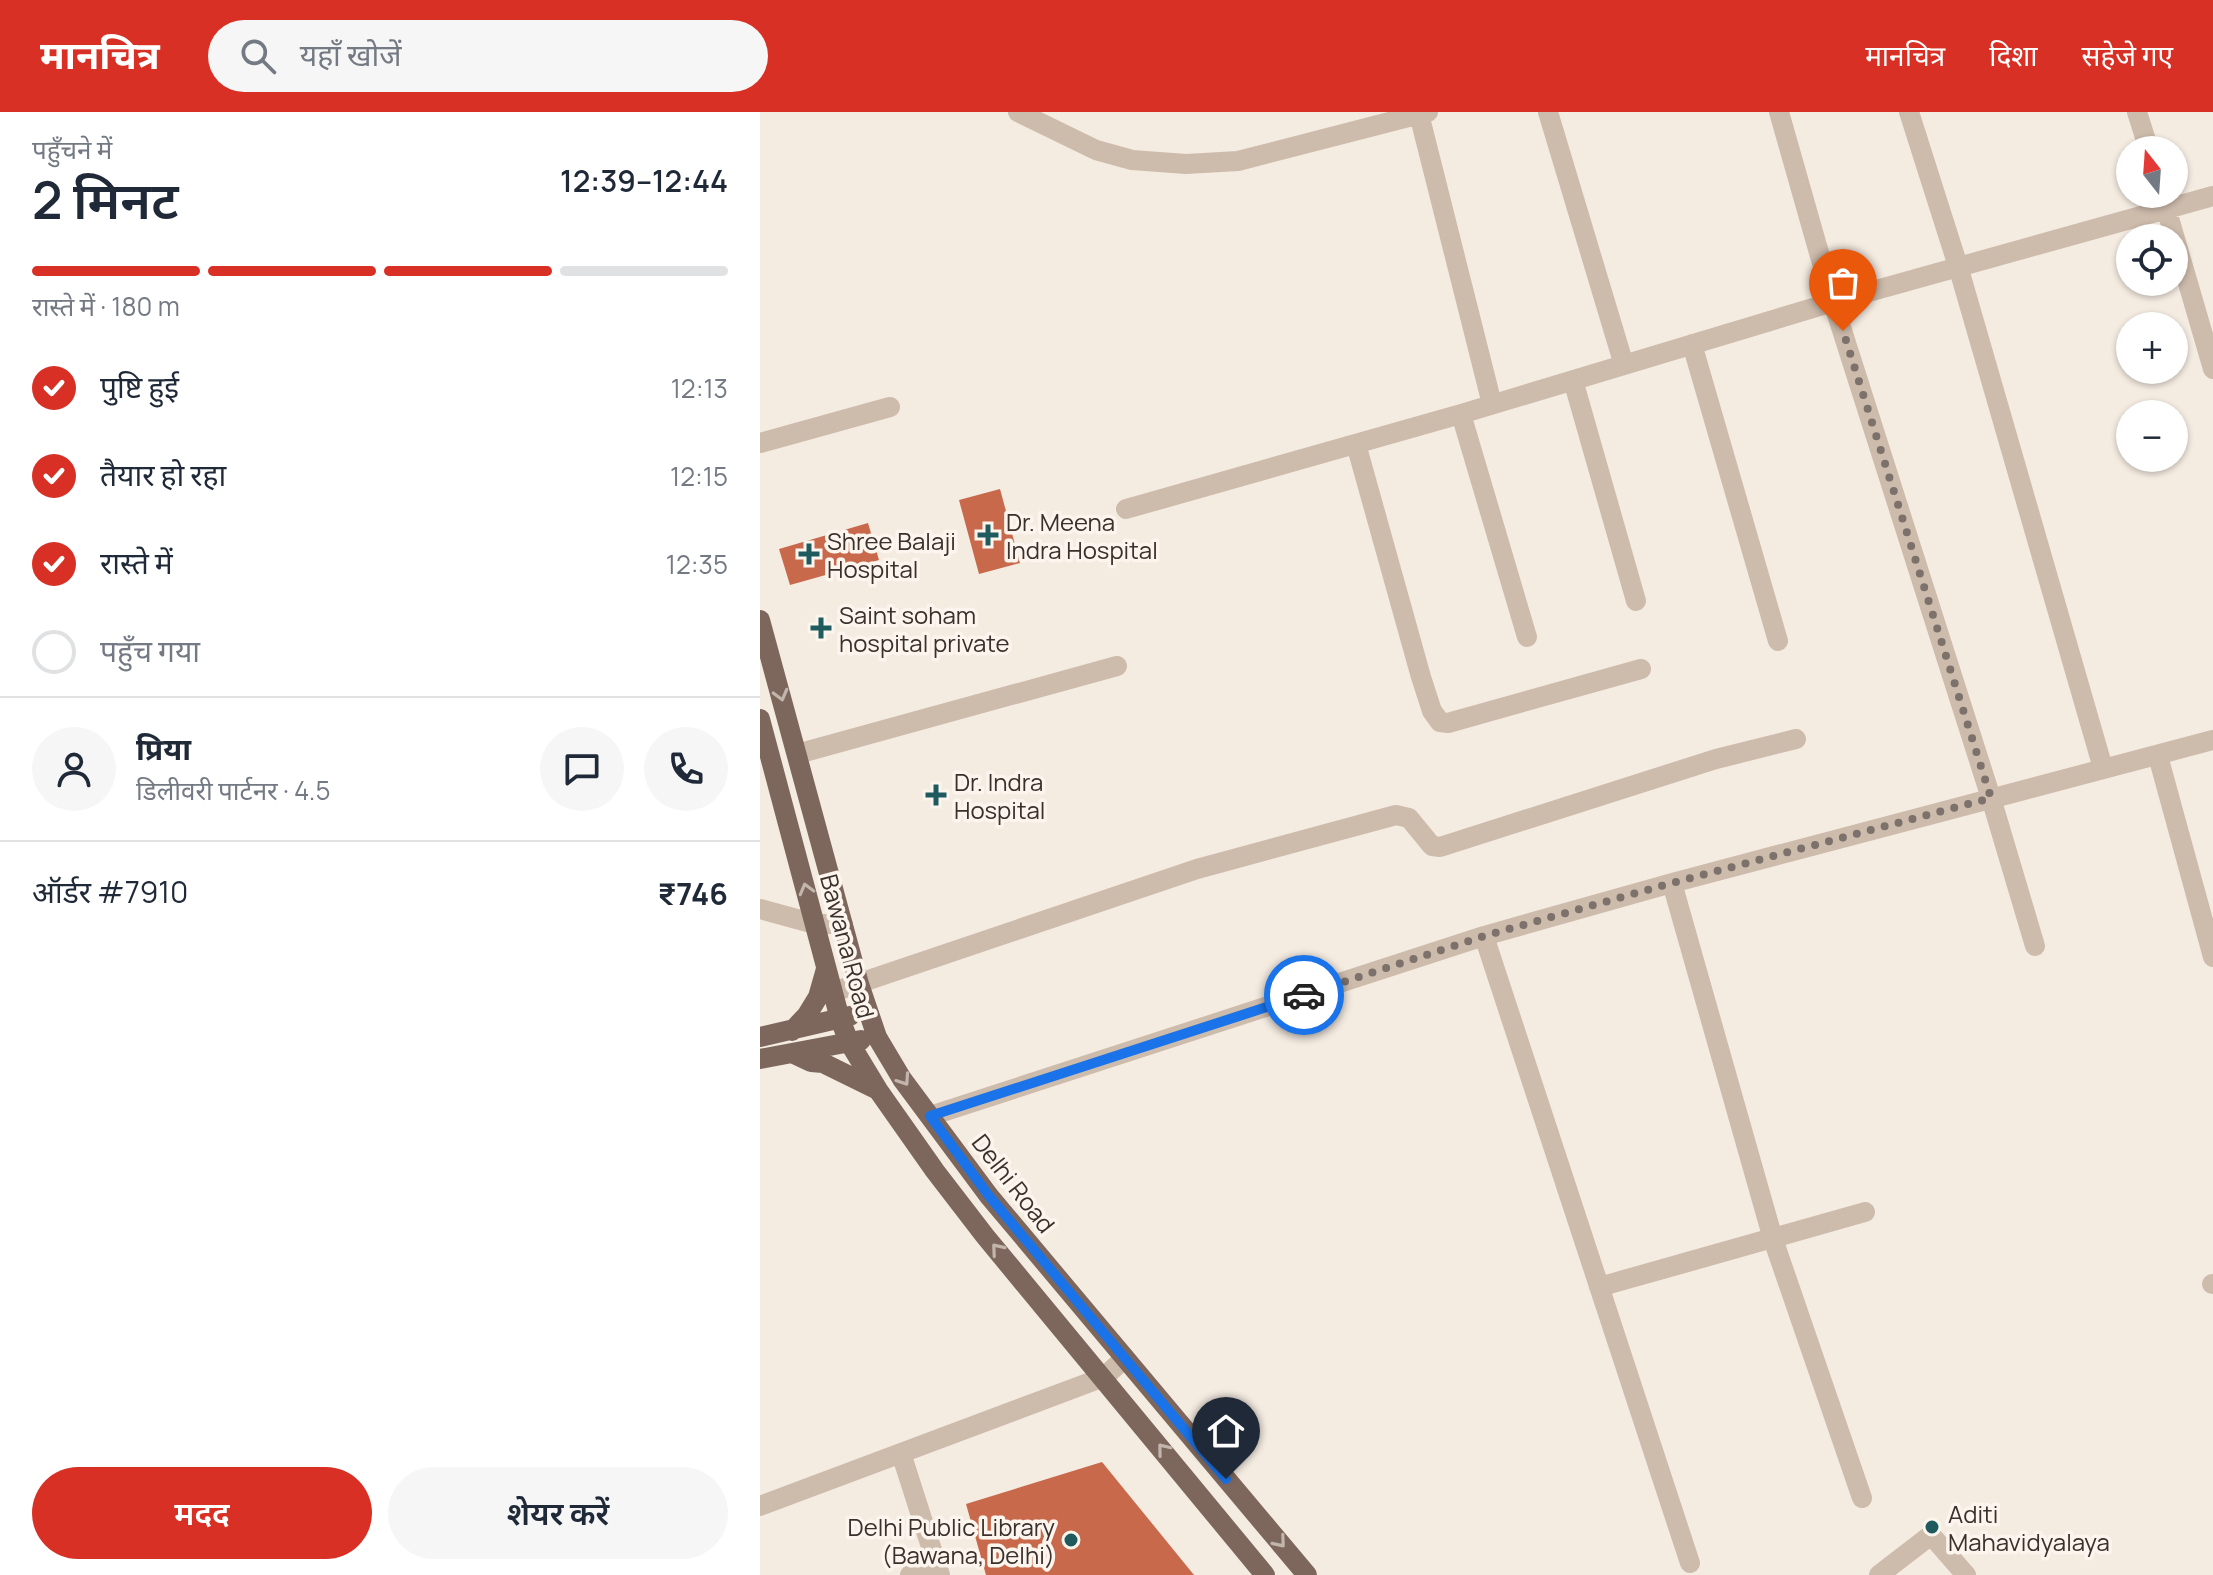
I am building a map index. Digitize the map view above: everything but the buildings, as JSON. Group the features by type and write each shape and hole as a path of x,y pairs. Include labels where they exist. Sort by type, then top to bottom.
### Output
{"main road":[{"name":"Delhi Road","path":"760,620 859,984 877,1037 902,1079 989,1196 1307,1575"},
{"name":"Bawana Road","path":"760,719 840,1019 849,1042 878,1090 985,1236 1265,1575"},
{"path":"792,1031 818,997 827,967"},
{"path":"760,1037 867,1012"},
{"path":"760,1059 877,1037"},
{"path":"793,1054 811,1062 823,1063 878,1090"},
{"path":"907,1129 930,1116"}],"street":[{"path":"1018,112 1096,150 1132,160 1186,164 1238,161 1423,113 1492,404"},
{"path":"1548,112 1624,365"},
{"path":"1779,112 1833,302 2035,946"},
{"path":"1909,112 1958,266 2103,768"},
{"path":"2137,112 2145,136"},
{"path":"2188,199 2213,196"},
{"path":"1126,509 1461,414 2143,208"},
{"path":"2167,208 2208,334 2213,369"},
{"path":"1692,344 1778,641"},
{"path":"1573,380 1636,601"},
{"path":"760,443 890,407"},
{"path":"1461,414 1527,637"},
{"path":"1356,444 1421,677 1432,711 1440,722 1448,723 1641,669"},
{"path":"797,754 1117,666"},
{"path":"833,992 1197,869 1396,815 1409,818 1432,846 1440,847 1716,759 1796,739"},
{"path":"930,1116 1484,936 2213,740"},
{"path":"2158,756 2213,957"},
{"path":"1672,883 1773,1239 1862,1498"},
{"path":"760,909 815,924 843,924"},
{"path":"1484,936 1690,1563"},
{"path":"1599,1287 1865,1212"},
{"path":"760,1506 1104,1377 1125,1358"},
{"path":"901,1453 939,1570 910,1575"},
{"path":"1879,1575 1931,1535 1966,1575"}],"way so far":[{"path":"1304,995 1484,936 1991,798 1843,331"}],"place":[{"name":"Dr. Meena Indra Hospital","path":"988,535"},
{"name":"Shree Balaji Hospital","path":"809,554"},
{"name":"Saint soham hospital private","path":"821,628"},
{"name":"Dr. Indra Hospital","path":"936,795"},
{"name":"Aditi Mahavidyalaya","path":"1932,1527"},
{"name":"Delhi Public Library (Bawana, Delhi)","path":"1071,1540"}],"route":[{"path":"1226,1479 989,1196 930,1116 1304,995"}]}
